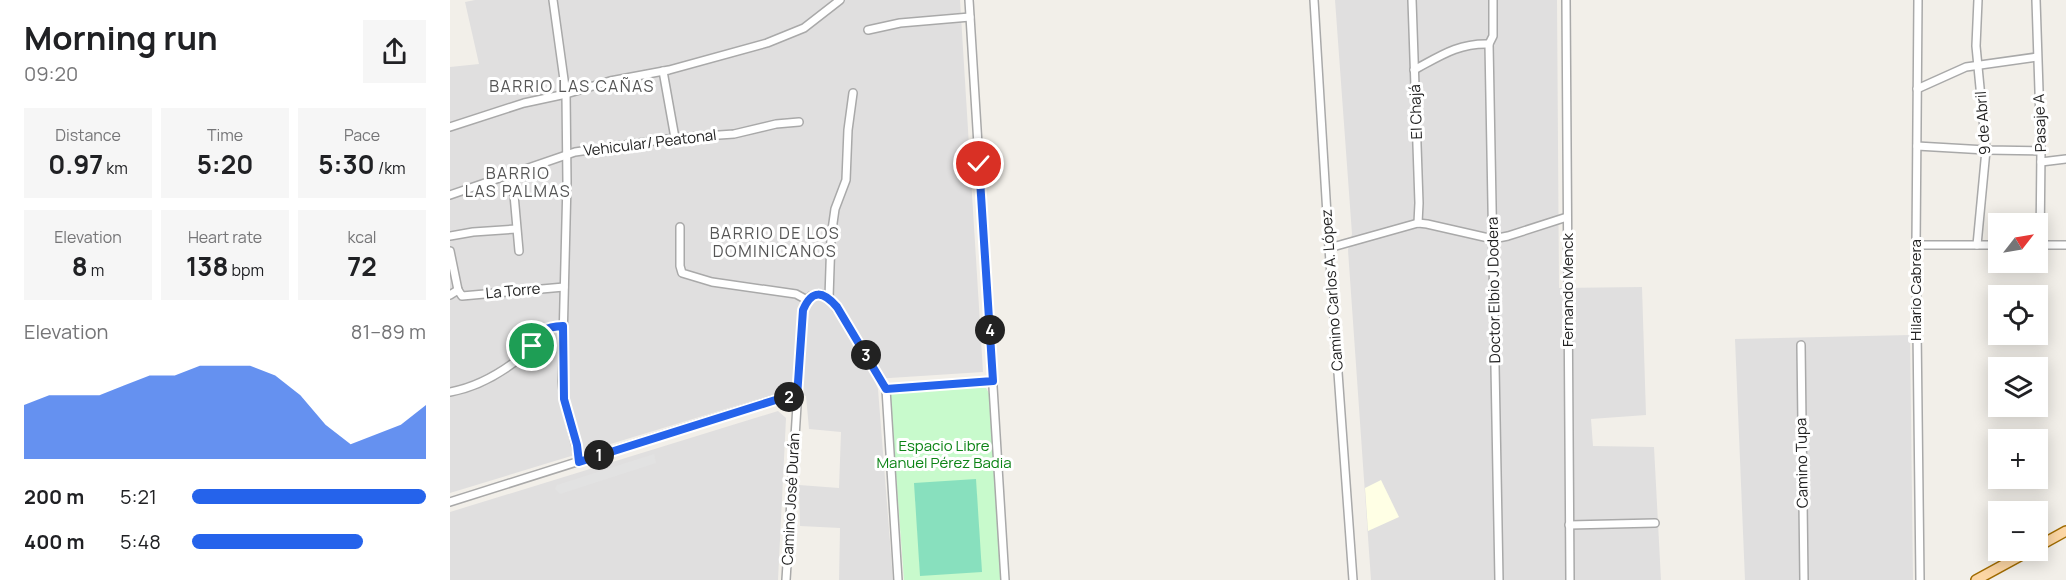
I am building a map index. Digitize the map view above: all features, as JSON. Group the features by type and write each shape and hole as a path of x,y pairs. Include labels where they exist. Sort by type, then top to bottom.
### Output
{"main road":[{"path":"2048,541 2066,531"},
{"path":"1976,580 2011,561"}],"street":[{"path":"553,0 566,94 564,399 577,445 579,462"},
{"path":"450,127 524,103 566,94 588,86 663,71 767,44 804,28 840,0"},
{"path":"969,0 1005,580"},
{"name":"Camino Carlos A. López","path":"1314,0 1353,580"},
{"name":"El Chajá","path":"1412,0 1418,223"},
{"name":"Doctor Elbio J Dodera","path":"1493,0 1493,36 1489,44 1499,580"},
{"name":"Fernando Menck","path":"1566,0 1570,580"},
{"name":"Hilario Cabrera","path":"1918,0 1916,245 1920,580"},
{"name":"9 de Abril","path":"1977,245 1986,150 1983,103 1977,64 1978,0"},
{"name":"Pasaje A","path":"2036,0 2041,151 2040,213"},
{"path":"868,30 900,23 970,17"},
{"path":"1414,70 1466,45 1489,44"},
{"path":"1917,89 1977,64 2037,57"},
{"path":"663,71 675,138"},
{"path":"829,298 831,237 835,209 846,180 848,130 853,93"},
{"name":"Vehicular/ Peatonal","path":"450,195 566,154 675,138 749,131 776,124 799,122"},
{"path":"1917,146 2041,151"},
{"path":"2041,162 2066,159"},
{"path":"512,172 519,251"},
{"path":"1329,248 1418,223 1493,239 1567,218"},
{"path":"680,227 682,273 712,282 796,294 807,300 817,294 822,294 829,298 843,316 886,389 898,580"},
{"path":"450,237 473,232 516,229"},
{"path":"1916,245 1988,245"},
{"path":"2048,245 2066,245"},
{"path":"450,252 460,293 450,295"},
{"name":"La Torre","path":"460,293 564,287"},
{"name":"Camino José Durán","path":"786,580 803,310 807,300"},
{"path":"450,392 473,386 495,375 528,351 542,331 551,327 563,326"},
{"name":"Camino Tupa","path":"1801,345 1804,580"},
{"path":"886,389 993,381"},
{"path":"450,502 782,398 797,397"},
{"path":"1569,525 1655,523"}],"shaded area":[{"path":"475,0 960,0 983,372 874,379 878,389 893,580 839,580 840,528 800,526 799,485 839,488 841,432 809,429 806,396 788,390 450,493 450,67 479,64 465,2"},
{"path":"1335,0 1557,0 1559,288 1642,287 1646,415 1591,419 1593,446 1654,447 1661,580 1371,580 1348,250 1352,234"},
{"path":"1910,335 1913,580 1745,580 1735,339"},
{"path":"778,411 786,418 778,580 450,580 450,512"},
{"path":"654,454 656,463 560,494 555,489 557,485"},
{"path":"1381,480 1399,517 1368,531 1365,488"}],"green space":[{"name":"Espacio Libre Manuel Pérez Badia","path":"986,388 990,395 1001,580 904,580 890,395 898,390"},
{"path":"976,479 982,572 920,576 914,483"}],"district":[{"name":"BARRIO LAS CAÑAS","path":"572,86"},
{"name":"BARRIO LAS PALMAS","path":"518,182"},
{"name":"BARRIO DE LOS DOMINICANOS","path":"775,242"}],"route":[{"path":"532,346 545,329 563,326 564,399 577,445 579,462 782,398 797,397 803,310 807,300 817,294 829,298 837,307 886,389 993,381 979,164"}]}
